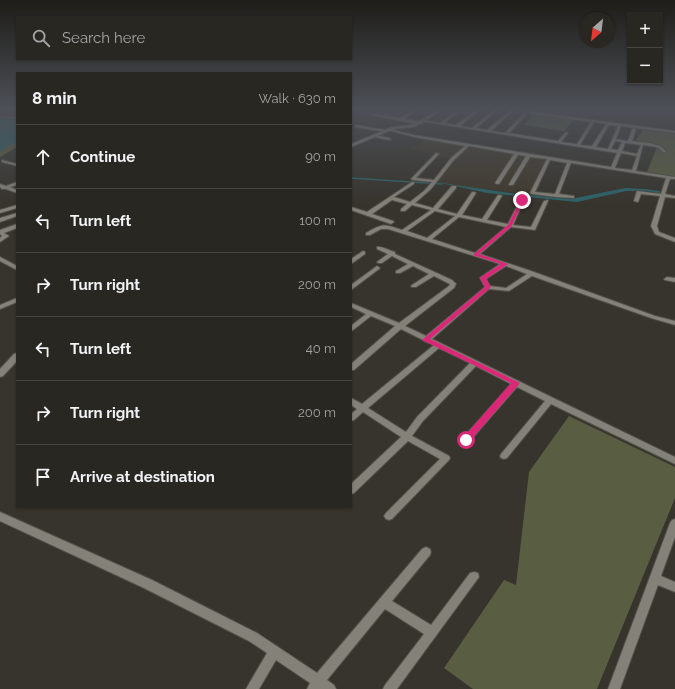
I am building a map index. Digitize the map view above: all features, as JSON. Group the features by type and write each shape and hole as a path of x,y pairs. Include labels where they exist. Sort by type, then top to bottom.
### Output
{"street":[{"path":"352,146 363,141"},
{"path":"447,141 549,159 675,178"},
{"path":"554,141 639,155"},
{"path":"578,145 581,141"},
{"path":"594,148 598,141"},
{"path":"609,150 613,141"},
{"path":"623,141 657,146 664,149 664,152"},
{"path":"612,169 623,143"},
{"path":"403,210 434,183 459,152 468,145"},
{"path":"634,170 642,146"},
{"path":"497,183 517,153"},
{"path":"434,183 413,179 438,154"},
{"path":"511,184 529,155"},
{"path":"549,159 532,193 572,197"},
{"path":"3,160 16,165"},
{"path":"556,196 569,162"},
{"path":"668,177 654,226 657,234 675,240"},
{"path":"0,190 16,183"},
{"path":"368,214 412,183"},
{"path":"0,185 16,192"},
{"path":"404,231 434,210 454,187"},
{"path":"636,202 639,192 675,197"},
{"path":"427,240 459,215 474,193"},
{"path":"484,220 500,196"},
{"path":"392,198 434,210 510,226 533,229 546,201"},
{"path":"476,255 510,226 522,200"},
{"path":"0,212 16,206"},
{"path":"352,208 391,222"},
{"path":"0,220 16,214"},
{"path":"1,232 16,226"},
{"path":"368,234 384,226 404,231 427,240 532,273 653,317 675,323"},
{"path":"0,240 6,236 1,232"},
{"path":"352,367 400,326 452,287 453,284 450,281 393,253 378,248"},
{"path":"352,261 363,253"},
{"path":"352,287 393,253"},
{"path":"0,259 16,267"},
{"path":"398,272 413,263"},
{"path":"488,287 483,278 505,264"},
{"path":"414,286 434,273"},
{"path":"426,340 488,287 507,290 532,273"},
{"path":"668,279 675,280"},
{"path":"0,307 16,300"},
{"path":"352,305 400,326 437,346 476,363 675,461"},
{"path":"352,328 371,313"},
{"path":"352,417 437,346"},
{"path":"0,374 16,357"},
{"path":"352,489 407,437 420,419 476,363"},
{"path":"466,440 516,383"},
{"path":"504,456 550,400"},
{"path":"352,402 407,437 446,458 389,516"},
{"path":"0,516 169,595 253,637 315,685 330,689"},
{"path":"614,689 674,529"},
{"path":"315,685 426,552"},
{"path":"389,689 474,578"},
{"path":"654,579 675,587"},
{"path":"384,602 432,632"},
{"path":"252,689 274,652"}],"shaded area":[{"path":"422,141 437,141 546,160 529,195 436,182 455,160 411,149"}],"green space":[{"path":"0,141 16,141 16,148 0,157"},
{"path":"675,141 675,177 647,172 657,147 665,148 635,142"},
{"path":"569,416 675,467 675,498 597,689 473,689 444,668 504,580 516,585 529,472"}],"water":[{"path":"0,141 16,141 16,142 0,151"},
{"path":"436,182 517,194 571,199 625,188 660,191 660,193 626,191 577,202 487,193"}],"waterway":[{"path":"352,178 442,184"}],"route":[{"path":"466,440 516,383 426,340 488,287 483,278 505,264 476,255 510,226 522,200"}]}
